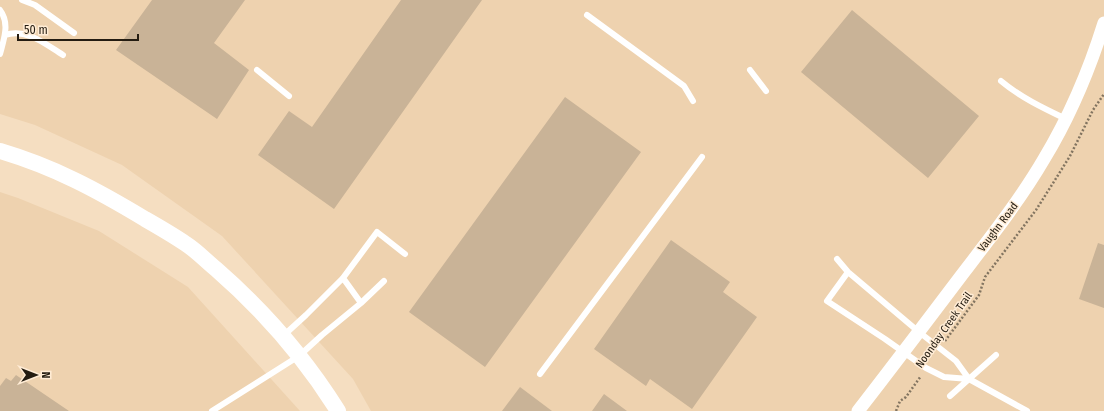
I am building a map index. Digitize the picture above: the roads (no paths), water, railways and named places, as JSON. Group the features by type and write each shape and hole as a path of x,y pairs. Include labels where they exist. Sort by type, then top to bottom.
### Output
{"street":[{"name":"Vaughn Road","path":"858,411 1020,197 1045,158 1066,119 1088,70 1104,23"},
{"path":"0,151 62,173 102,193 187,244 243,292 283,336 338,411"},
{"path":"327,394 330,411"}],"lane":[{"path":"22,0 35,5 74,33"},
{"path":"0,10 6,23 5,35 0,54"},
{"path":"587,15 684,86 693,102"},
{"path":"5,35 12,33 23,33 36,38 63,55"},
{"path":"257,70 289,96"},
{"path":"750,70 766,91"},
{"path":"1001,82 1012,91 1034,104 1066,119"},
{"path":"540,374 702,157"},
{"path":"283,336 304,318 343,278 377,232 405,254"},
{"path":"837,259 848,272 956,361 969,379"},
{"path":"848,272 827,301 926,368 944,377 969,379 1027,411"},
{"path":"343,278 361,303"},
{"path":"212,411 299,356 361,303 384,281"},
{"path":"950,396 996,355"}]}
